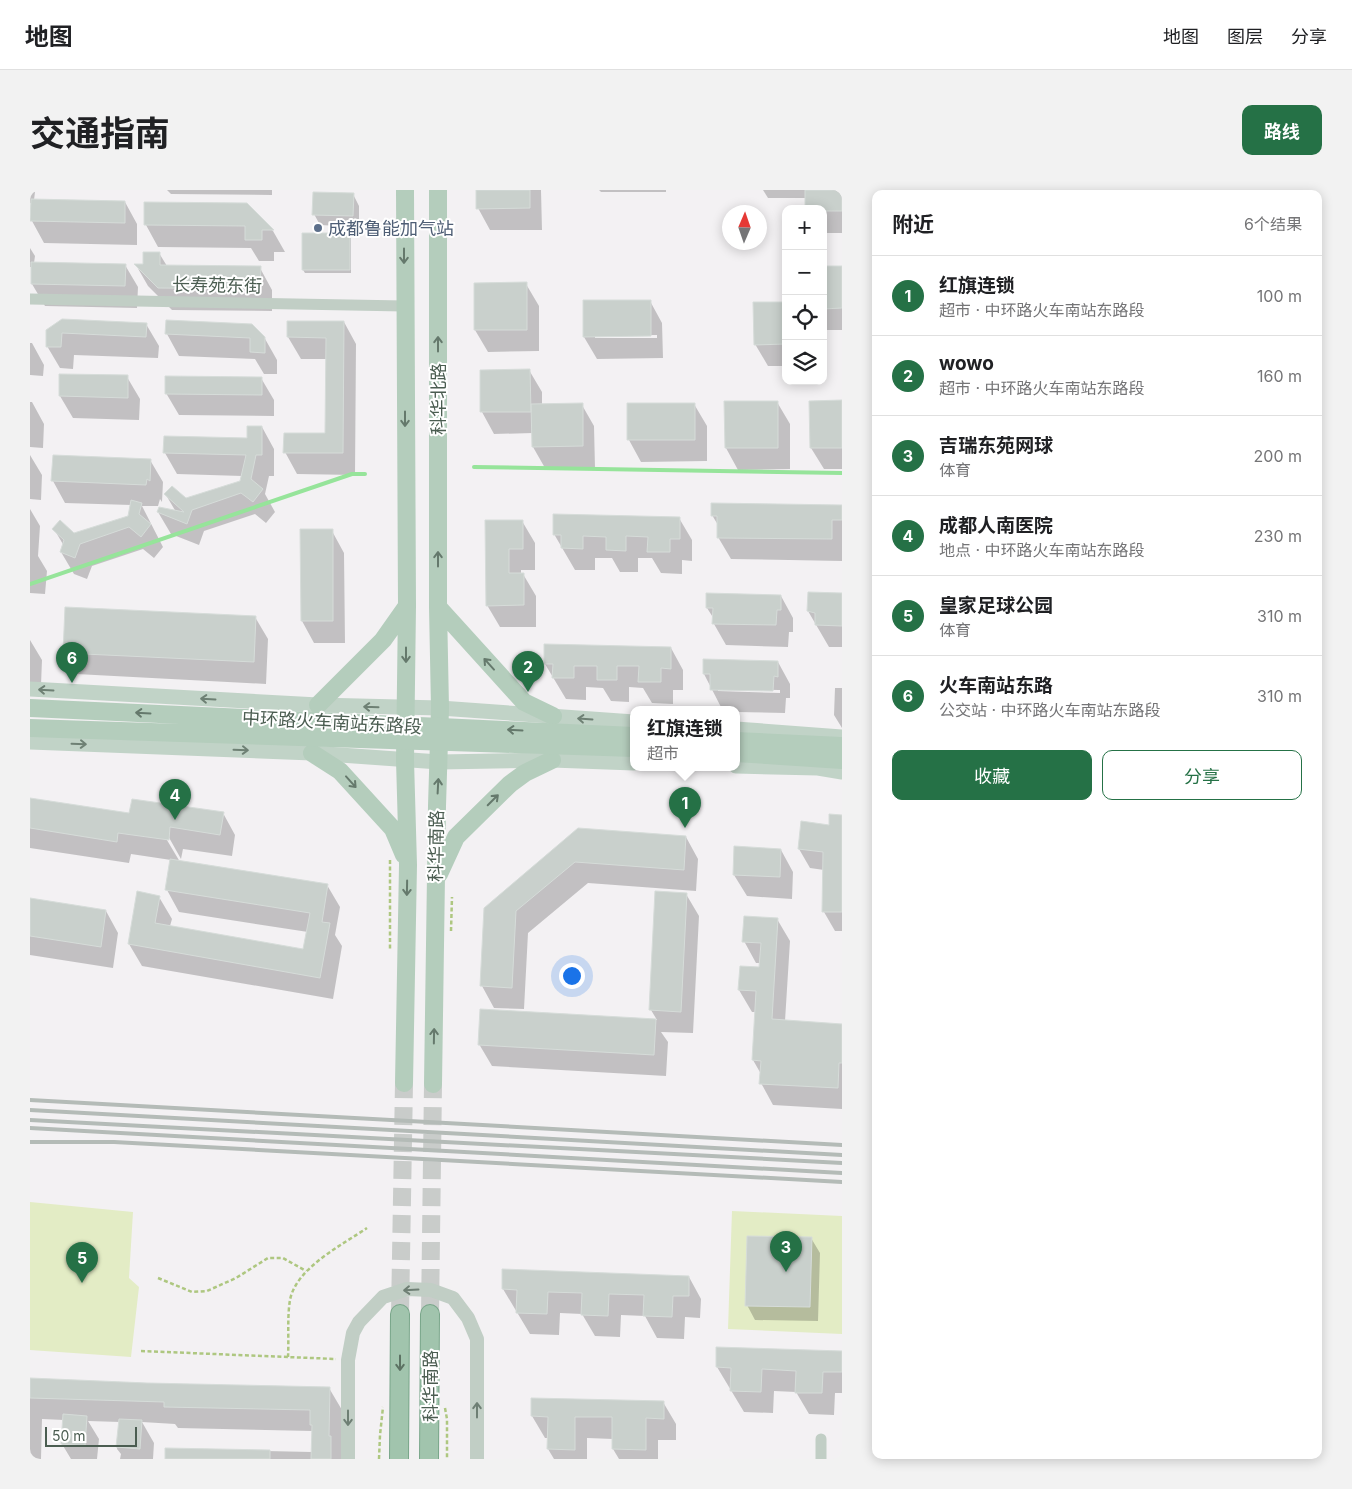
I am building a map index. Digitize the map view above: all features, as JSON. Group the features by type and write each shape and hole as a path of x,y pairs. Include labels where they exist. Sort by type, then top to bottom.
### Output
{"highway":[{"name":"科华南路","path":"399,1459 400,1314"},
{"name":"科华南路","path":"429,1459 430,1314"}],"main road":[{"name":"科华北路","path":"405,190 406,606"},
{"name":"科华北路","path":"438,190 438,607"},
{"name":"科华南路","path":"404,1083 408,865 405,760 406,606"},
{"path":"318,706 383,640 406,606"},
{"name":"科华南路","path":"433,1084 435,882 440,708 438,607"},
{"path":"438,607 524,702 553,716"},
{"path":"30,689 318,706 440,708 630,722"},
{"name":"中环路火车南站东路段","path":"30,708 630,736"},
{"name":"中环路火车南站东路段","path":"30,728 630,748"},
{"path":"740,729 842,737"},
{"path":"740,741 842,746"},
{"path":"30,742 312,753 439,762 552,760 630,763"},
{"path":"312,753 340,771 393,829 408,865"},
{"path":"740,753 842,760"},
{"path":"435,882 456,837 510,784 525,773 552,760"},
{"path":"740,766 818,768 842,772"}],"street":[{"name":"长寿苑东街","path":"30,299 404,306"},
{"path":"348,1459 348,1360 353,1333 360,1322 383,1297 407,1289 431,1290 453,1298 468,1318 477,1339 477,1459"},
{"path":"821,1439 821,1459"}],"path":[{"path":"288,1358 290,1300 294,1289 306,1272 324,1257 367,1228"},
{"path":"158,1278 192,1292 207,1291 236,1278 268,1258 283,1258 306,1272"},
{"path":"140,1352 348,1360"}],"green space":[{"path":"30,1202 133,1212 129,1278 139,1287 131,1357 30,1350"},
{"path":"732,1211 842,1216 842,1334 728,1329"}],"building":[{"path":"476,190 530,190 530,208 476,209"},
{"path":"805,190 842,190 842,211 827,211 827,205 805,205"},
{"path":"313,192 354,193 353,216 312,215"},
{"path":"31,199 125,201 125,223 30,221"},
{"path":"144,202 247,203 274,230 262,230 262,240 245,240 245,226 144,225"},
{"path":"302,233 350,233 350,270 302,270"},
{"path":"143,252 160,252 160,265 261,266 260,289 158,288 134,264 143,264"},
{"path":"31,262 126,264 125,286 31,284"},
{"path":"827,266 842,266 842,308 827,309"},
{"path":"527,282 527,330 474,330 474,283"},
{"path":"583,300 651,300 651,336 583,337"},
{"path":"753,302 782,302 782,344 754,345"},
{"path":"62,319 147,323 146,337 62,333 61,347 46,347 46,330"},
{"path":"166,320 252,324 265,337 265,353 250,352 250,338 165,334"},
{"path":"287,321 344,321 343,453 283,453 284,433 325,433 326,338 287,337"},
{"path":"530,369 531,412 480,412 480,370"},
{"path":"59,374 128,375 128,398 59,396"},
{"path":"165,376 262,377 262,395 165,394"},
{"path":"842,400 842,448 810,448 809,401"},
{"path":"724,401 778,401 778,448 725,448"},
{"path":"583,403 583,446 532,447 531,404"},
{"path":"627,403 695,403 695,440 627,440"},
{"path":"247,426 262,426 262,455 256,455 251,479 263,489 253,502 241,493 192,510 187,524 157,512 159,507 184,512 164,494 172,486 186,498 240,481 246,455 163,453 164,436 247,438"},
{"path":"53,455 151,459 150,481 147,479 146,485 51,481"},
{"path":"131,500 142,503 139,514 151,524 141,537 129,527 80,544 75,558 60,552 64,540 52,529 60,520 74,533 128,516"},
{"path":"711,503 842,505 842,520 832,520 832,539 717,538 717,516 711,516"},
{"path":"553,514 680,517 680,539 670,539 670,552 647,552 648,537 626,536 626,551 606,550 606,537 583,536 583,549 561,548 561,535 553,535"},
{"path":"485,520 523,520 523,549 509,549 509,573 524,573 524,605 486,606"},
{"path":"300,529 333,529 333,621 301,621"},
{"path":"808,592 842,593 842,626 815,625 815,613 807,611"},
{"path":"706,593 781,595 781,610 777,610 776,625 712,624 713,608 706,608"},
{"path":"65,607 256,616 254,662 63,653"},
{"path":"544,644 671,647 671,669 661,668 661,682 638,682 639,666 617,666 617,680 597,680 597,666 574,666 574,678 552,678 553,664 544,664"},
{"path":"703,659 778,661 778,677 774,676 773,691 710,690 710,674 703,674"},
{"path":"30,798 129,813 132,799 224,812 220,835 170,827 169,840 118,833 117,842 30,828"},
{"path":"829,814 842,815 842,912 822,912 823,852 798,849 801,821 829,825"},
{"path":"578,828 686,836 684,870 575,862 516,911 512,988 480,986 484,908"},
{"path":"734,846 781,849 780,877 733,875"},
{"path":"170,859 328,884 322,922 330,923 320,978 128,944 137,891 160,896 155,923 303,949 310,913 165,890"},
{"path":"655,891 687,893 681,1012 649,1010"},
{"path":"30,898 106,910 101,947 30,936"},
{"path":"744,916 778,918 772,1019 842,1024 842,1063 839,1063 838,1088 759,1084 761,1061 752,1060 756,991 738,990 740,966 759,967 761,943 742,942"},
{"path":"480,1009 656,1019 654,1055 478,1045"},
{"path":"747,1236 812,1237 810,1307 745,1306"},
{"path":"502,1269 689,1276 689,1296 673,1296 672,1317 643,1316 644,1295 609,1294 608,1316 581,1315 582,1293 548,1292 547,1314 516,1313 517,1290 502,1289"},
{"path":"716,1347 842,1351 842,1372 823,1372 822,1393 795,1393 796,1371 762,1369 761,1392 730,1391 731,1368 716,1367"},
{"path":"30,1378 330,1387 329,1436 331,1436 331,1459 311,1459 312,1425 310,1425 310,1410 164,1407 164,1402 30,1398"},
{"path":"531,1398 664,1401 664,1419 646,1418 646,1450 612,1449 612,1417 575,1417 575,1450 547,1449 548,1417 531,1416"},
{"path":"63,1414 87,1416 85,1446 61,1444"},
{"path":"119,1419 142,1420 140,1449 116,1447"},
{"path":"165,1448 270,1450 270,1459 165,1459"}],"waterway":[{"path":"474,467 842,473"},
{"path":"30,584 352,474 365,474"}],"tunnel":[{"path":"400,1314 404,1083"},
{"path":"430,1314 433,1084"}],"railway":[{"path":"30,1100 842,1145"},
{"path":"30,1110 842,1155"},
{"path":"30,1120 842,1163"},
{"path":"30,1128 842,1173"},
{"path":"30,1142 114,1142 842,1182"}],"place":[{"name":"成都鲁能加气站","path":"318,228"},
{"name":"火车南站东路","path":"72,683"},
{"name":"wowo","path":"528,692"},
{"name":"成都人南医院","path":"175,820"},
{"name":"红旗连锁","path":"685,828"},
{"name":"吉瑞东苑网球","path":"786,1272"},
{"name":"皇家足球公园","path":"82,1283"}]}
